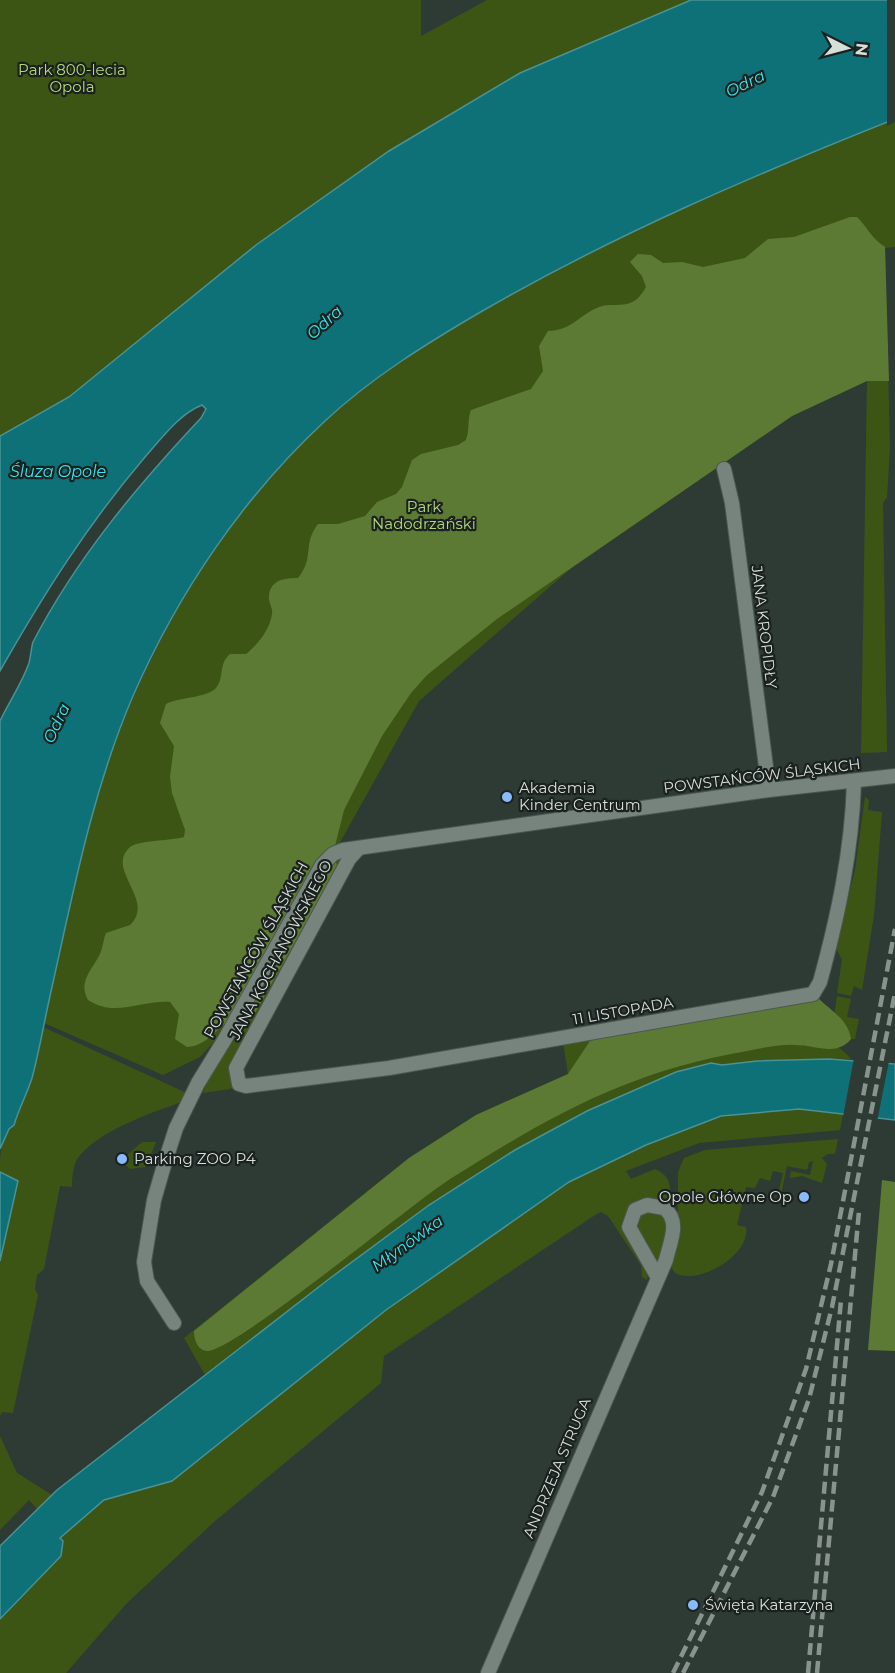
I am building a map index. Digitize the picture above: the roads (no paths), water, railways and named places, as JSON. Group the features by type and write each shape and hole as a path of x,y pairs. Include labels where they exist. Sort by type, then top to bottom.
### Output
{"street":[{"name":"JANA KROPIDŁY","path":"724,469 732,504 769,790"},
{"name":"POWSTAŃCÓW ŚLĄSKICH","path":"174,1323 147,1281 144,1262 154,1200 176,1128 198,1083 322,865 338,851 769,790 895,776"},
{"name":"11 LISTOPADA","path":"236,1068 239,1084 246,1086 389,1068 813,994 820,982 838,915 852,824 854,782"},
{"name":"JANA KOCHANOWSKIEGO","path":"236,1068 349,859 358,849"},
{"name":"ANDRZEJA STRUGA","path":"488,1673 657,1276 666,1260 674,1225 671,1215 664,1208 646,1205 635,1210 629,1227 657,1276"}],"water":[{"path":"691,0 895,0 895,119 686,207 584,256 484,310 381,375 343,405 295,450 267,482 215,548 192,584 170,620 133,696 107,767 86,839 32,1078 14,1125 9,1129 0,1149 0,721 26,670 33,642 68,582 109,524 201,418 206,409 202,405 178,421 124,482 67,561 0,671 0,436 69,397 256,245 389,151 520,73"},
{"name":"Młynówka","path":"829,1059 895,1064 895,1120 799,1109 721,1116 646,1145 569,1182 386,1310 172,1481 104,1500 60,1538 63,1541 61,1556 0,1619 0,1546 57,1490 329,1279 429,1205 515,1150 587,1111 676,1072 711,1063 722,1065 757,1061"},
{"path":"0,1172 18,1181 0,1261"}],"railway":[{"path":"673,1673 762,1492 806,1369 831,1264 895,929"},
{"path":"683,1673 773,1497 809,1399 832,1307 895,993"},
{"path":"817,1673 859,1211"},
{"path":"808,1673 841,1300"}],"place":[{"name":"Akademia Kinder Centrum","path":"507,797"},
{"name":"Parking ZOO P4","path":"122,1159"},
{"name":"Opole Główne Op","path":"804,1197"},
{"name":"Święta Katarzyna","path":"693,1605"}],"park label":[{"name":"Park 800-lecia Opola","path":"72,78"},
{"name":"Park Nadodrzański","path":"424,516"}],"water label":[{"name":"Odra","path":"745,83"},
{"name":"Odra","path":"324,322"},
{"name":"Śluza Opole","path":"58,471"},
{"name":"Odra","path":"56,723"}]}
